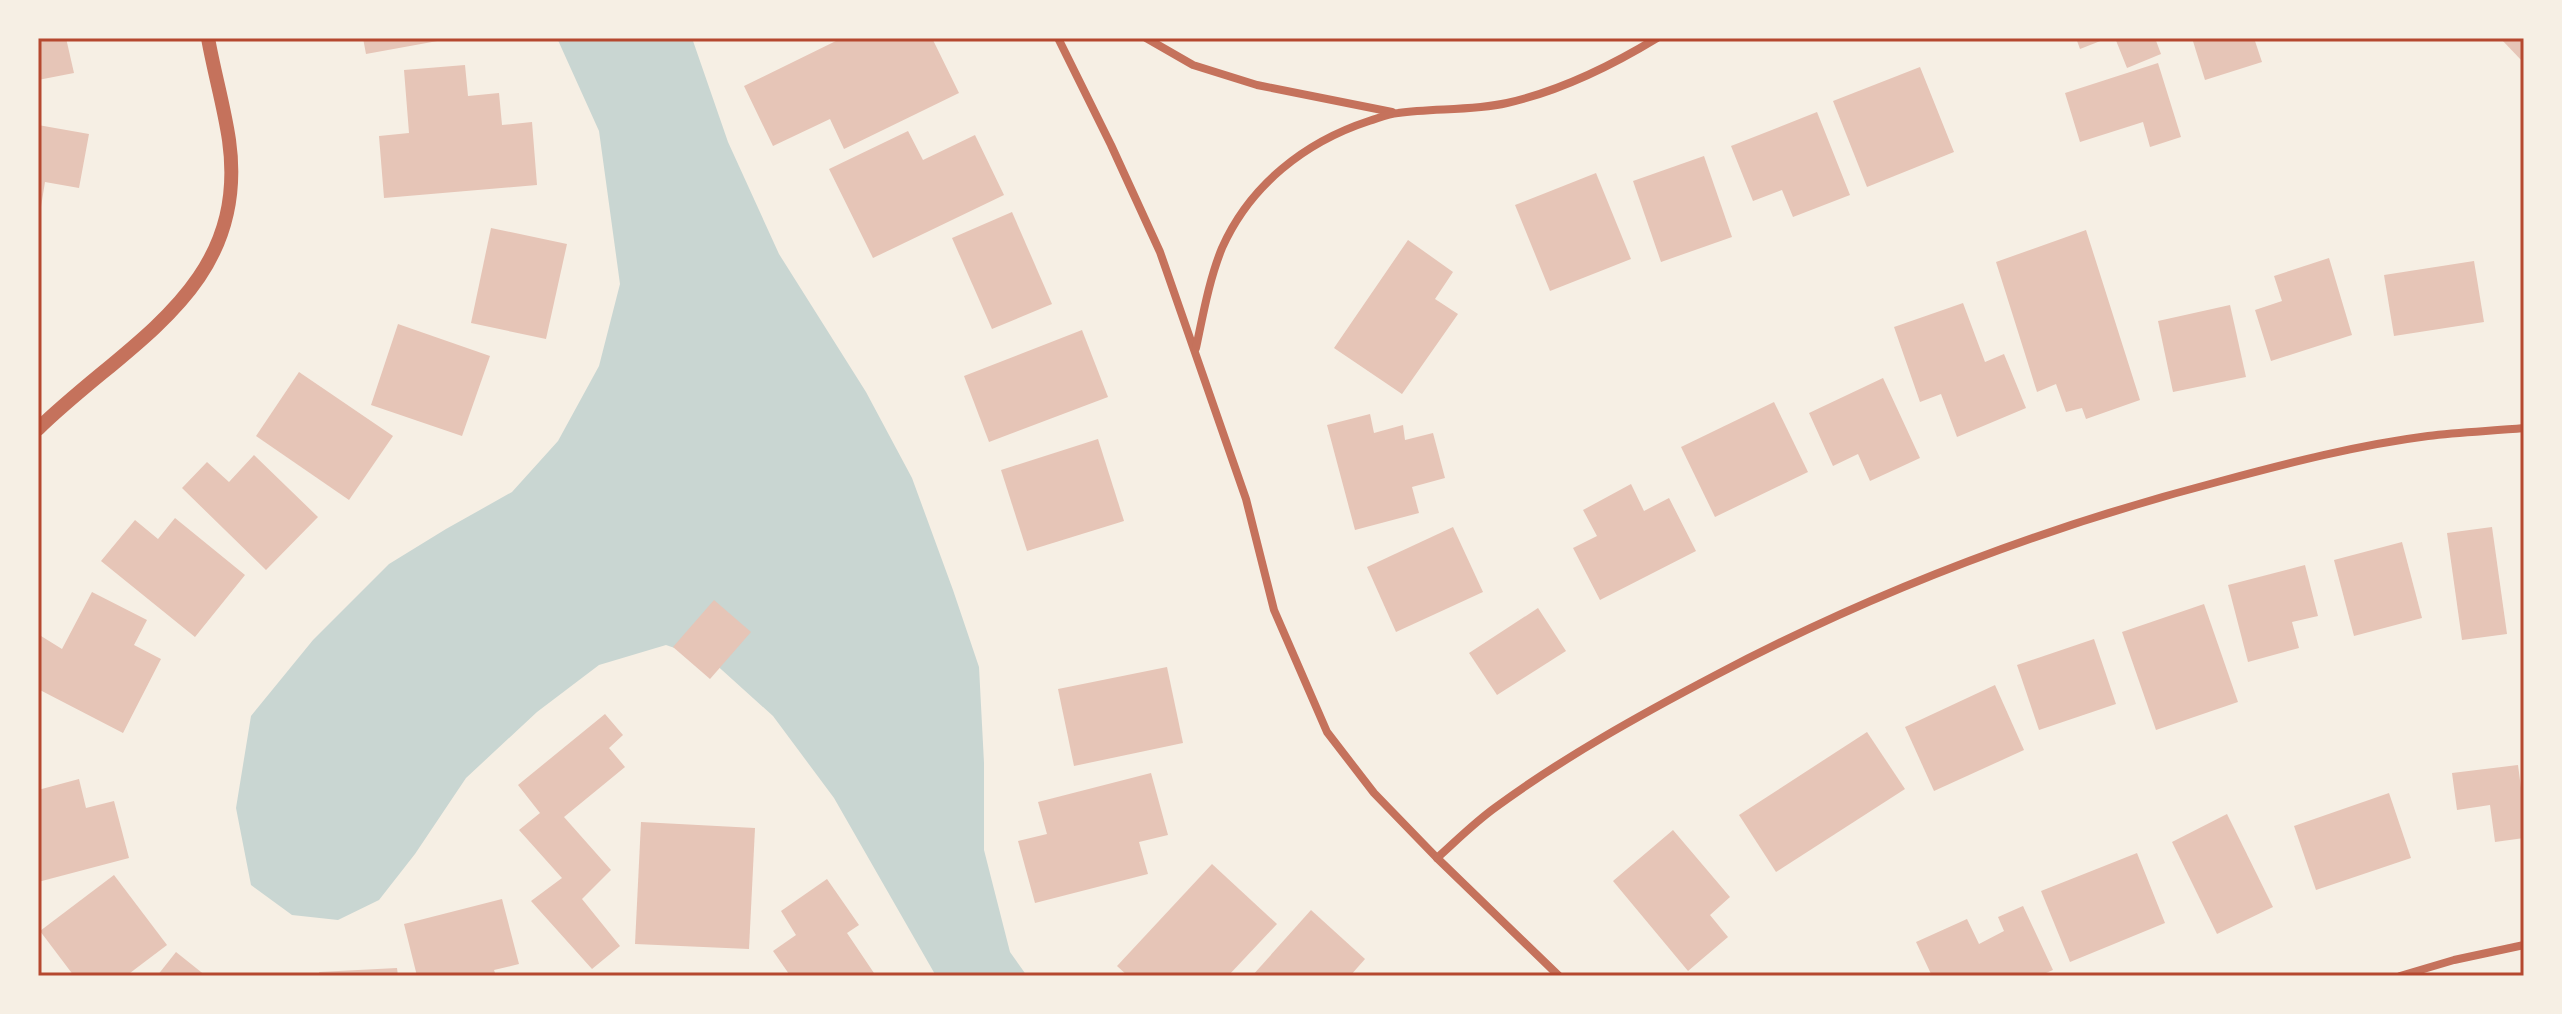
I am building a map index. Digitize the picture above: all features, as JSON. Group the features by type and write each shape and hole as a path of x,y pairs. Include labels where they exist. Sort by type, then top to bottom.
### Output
{"street":[{"path":"38,429 69,398 144,339 179,305 205,270 220,239 229,209 229,141 208,38"},
{"path":"1058,38 1160,252 1246,499 1274,610 1327,732 1374,793 1559,976"},
{"path":"1146,38 1193,65 1257,85 1396,113 1457,110 1507,103 1559,87 1619,61 1657,38"},
{"path":"1196,349 1211,282 1223,247 1244,211 1272,176 1307,148 1346,129 1396,113"},
{"path":"1437,858 1495,807 1575,755 1778,642 1898,588 2015,543 2144,501 2284,464 2426,436 2524,428"},
{"path":"2400,976 2454,960 2524,945"}],"shaded area":[{"path":"557,38 692,38 728,142 779,254 866,392 912,478 953,590 979,667 984,850 1010,952 1027,976 936,976 834,798 773,716 712,661 666,645 599,665 537,712 466,778 415,854 379,900 338,920 292,915 251,885 236,808 251,716 313,640 389,564 512,492 558,441 599,366 620,284 599,131"}],"building":[{"path":"38,38 66,38 74,73 38,80"},
{"path":"363,38 442,38 443,40 366,54"},
{"path":"842,38 932,38 959,93 844,149 830,119 773,146 744,86"},
{"path":"2076,38 2108,38 2080,49"},
{"path":"2115,38 2155,38 2161,54 2127,68"},
{"path":"2192,38 2254,38 2262,62 2205,80"},
{"path":"2500,38 2524,38 2524,63"},
{"path":"2158,63 2181,137 2150,147 2143,122 2080,142 2065,93"},
{"path":"465,65 468,96 499,93 502,125 532,122 537,185 384,198 379,136 409,133 404,70"},
{"path":"1920,67 1954,152 1867,187 1833,101"},
{"path":"1817,112 1850,195 1793,217 1782,190 1753,201 1731,146"},
{"path":"38,125 89,134 79,188 45,182 40,213"},
{"path":"908,131 923,160 975,135 1004,195 873,258 829,169"},
{"path":"1704,156 1732,237 1661,262 1633,181"},
{"path":"1596,173 1631,259 1550,291 1515,205"},
{"path":"1012,212 1052,304 992,329 952,238"},
{"path":"491,228 567,244 546,339 471,323"},
{"path":"2086,230 2140,400 2086,419 2082,408 2066,412 2056,384 2037,392 1996,262"},
{"path":"1408,240 1453,272 1435,299 1458,314 1402,394 1334,348"},
{"path":"2329,258 2352,335 2271,361 2255,310 2282,301 2274,276"},
{"path":"2474,261 2484,322 2394,336 2384,275"},
{"path":"1963,303 1985,362 2004,354 2026,408 1957,437 1941,394 1920,402 1894,327"},
{"path":"2230,305 2246,377 2173,392 2158,321"},
{"path":"398,324 490,356 462,436 371,405"},
{"path":"1082,330 1108,397 989,442 964,376"},
{"path":"299,372 393,436 349,500 256,436"},
{"path":"1883,378 1920,458 1870,481 1858,454 1833,466 1809,413"},
{"path":"1774,402 1808,472 1715,517 1681,447"},
{"path":"1370,414 1374,433 1403,425 1405,440 1433,433 1445,478 1412,487 1419,513 1355,530 1327,425"},
{"path":"1098,439 1124,521 1027,551 1001,470"},
{"path":"254,455 318,517 266,570 182,488 207,462 229,482"},
{"path":"1631,484 1644,511 1669,498 1696,551 1600,600 1573,548 1597,536 1583,510"},
{"path":"175,518 245,575 195,637 101,561 135,520 158,539"},
{"path":"1453,527 1483,592 1396,632 1367,567"},
{"path":"2492,527 2507,634 2462,640 2447,533"},
{"path":"2402,542 2422,618 2354,636 2334,560"},
{"path":"2305,565 2318,616 2292,622 2299,648 2248,662 2228,585"},
{"path":"92,592 147,620 134,645 161,659 123,733 38,689 38,641 41,636 62,649"},
{"path":"714,600 751,632 710,679 673,647"},
{"path":"2204,604 2238,702 2156,730 2122,632"},
{"path":"1538,608 1566,651 1497,695 1469,653"},
{"path":"2094,639 2116,704 2039,730 2017,665"},
{"path":"1167,667 1183,743 1074,766 1058,689"},
{"path":"1995,685 2024,750 1934,791 1905,727"},
{"path":"605,714 623,735 609,748 625,767 564,817 611,870 582,899 620,946 592,969 531,901 562,878 519,830 540,813 518,785"},
{"path":"1867,732 1905,789 1776,872 1739,815"},
{"path":"2518,765 2524,838 2495,842 2490,805 2457,810 2452,773"},
{"path":"1151,773 1168,835 1139,842 1148,874 1035,903 1018,841 1047,834 1038,802"},
{"path":"79,779 86,808 114,801 129,858 38,882 38,790"},
{"path":"2389,793 2411,858 2316,890 2294,826"},
{"path":"2227,814 2273,907 2217,934 2172,842"},
{"path":"641,822 755,828 749,949 635,944"},
{"path":"1673,830 1730,897 1710,915 1728,937 1688,971 1613,881"},
{"path":"2137,853 2165,923 2070,962 2041,891"},
{"path":"1212,864 1277,924 1228,976 1128,976 1117,966"},
{"path":"114,875 167,945 126,976 74,976 40,931"},
{"path":"827,879 859,925 847,933 876,976 786,976 789,974 773,951 796,935 781,911"},
{"path":"502,899 519,964 494,970 496,976 417,976 404,924"},
{"path":"2023,906 2053,970 2039,976 1932,976 1916,942 1967,919 1979,944 2004,931 1998,917"},
{"path":"1311,910 1365,959 1350,976 1252,976"},
{"path":"176,952 206,976 157,976"},
{"path":"397,968 398,976 320,976 319,972"}]}
